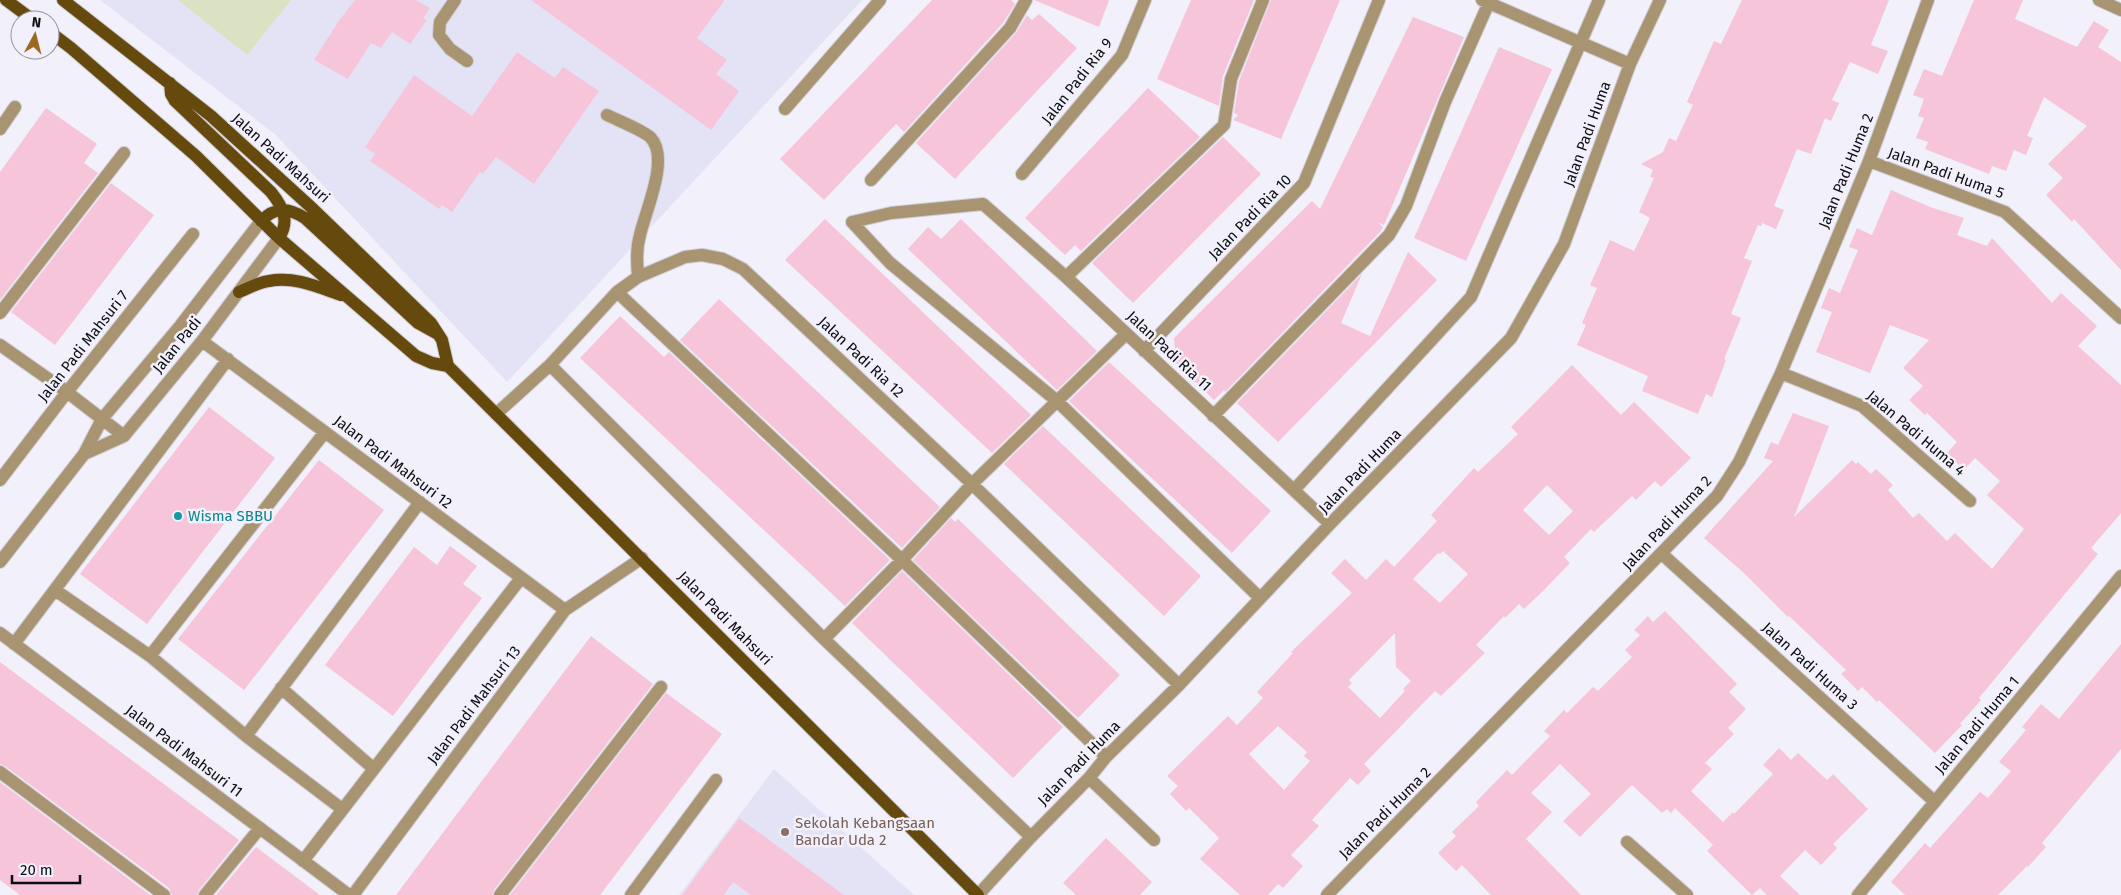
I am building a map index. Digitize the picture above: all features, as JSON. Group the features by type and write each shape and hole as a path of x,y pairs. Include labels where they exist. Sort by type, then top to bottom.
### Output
{"main road":[{"path":"6,0 20,10"},
{"name":"Jalan Padi Mahsuri","path":"63,0 211,116 313,209 425,316 442,340 446,349 448,366"},
{"name":"Jalan Padi Mahsuri","path":"60,40 196,156 279,238 416,356 432,363 448,366 978,895"},
{"path":"170,83 171,94 175,101 272,192 283,210 286,221 284,230 279,238"},
{"path":"261,221 269,213 283,210 293,211 305,218 418,323 436,332"},
{"path":"239,292 267,281 283,279 300,281 348,298"}],"street":[{"path":"455,0 440,22 439,35 450,49 467,61"},
{"path":"785,109 880,0"},
{"path":"871,180 1010,28 1026,0"},
{"name":"Jalan Padi Ria 9","path":"1022,174 1122,55 1145,0"},
{"path":"1066,277 1224,125 1231,79 1263,0"},
{"name":"Jalan Padi Ria 10","path":"1144,350 1304,183 1379,0"},
{"path":"1294,490 1471,297 1599,0"},
{"name":"Jalan Padi Huma","path":"978,895 1030,837 1089,778 1106,757 1179,685 1330,524 1511,338 1564,244 1630,64 1660,0"},
{"name":"Jalan Padi Huma 2","path":"1327,895 1662,554 1722,489 1739,462 1781,373 1869,161 1928,0"},
{"path":"2099,0 2121,10"},
{"path":"1213,416 1389,235 1406,206 1445,102 1487,1 1630,64"},
{"path":"0,129 15,108"},
{"path":"607,115 651,138 657,151 658,177 639,236 637,256 638,277"},
{"path":"0,313 124,153"},
{"name":"Jalan Padi Huma 5","path":"1869,161 2005,212 2121,318"},
{"name":"Jalan Padi Ria 11","path":"1057,401 890,263 852,222 891,213 983,204 1066,277 1330,524"},
{"name":"Jalan Padi","path":"0,562 84,454 102,419 180,326 261,221"},
{"name":"Jalan Padi Mahsuri 7","path":"0,480 67,392 193,234"},
{"name":"Jalan Padi","path":"84,454 124,436 202,341 279,238"},
{"name":"Jalan Padi Ria 12","path":"496,414 550,365 617,292 638,277 684,257 702,255 722,259 743,269 972,484 1179,685"},
{"path":"617,292 902,560 1106,757"},
{"path":"824,639 902,560 972,484 1126,334"},
{"name":"Jalan Padi Mahsuri 12","path":"202,341 565,610"},
{"path":"0,345 67,392 124,436"},
{"path":"14,644 228,359"},
{"path":"550,365 824,639 1030,837"},
{"name":"Jalan Padi Huma 4","path":"1781,373 1862,406 1970,502"},
{"path":"1057,401 1260,598"},
{"path":"150,656 325,432"},
{"path":"246,736 420,502"},
{"name":"Jalan Padi Huma 3","path":"1662,554 1935,802"},
{"name":"Jalan Padi Mahsuri 13","path":"353,895 565,610 642,558"},
{"name":"Jalan Padi Huma 1","path":"1858,895 2121,576"},
{"path":"303,860 521,578"},
{"path":"55,590 150,656 246,736 342,810"},
{"name":"Jalan Padi Mahsuri 11","path":"0,633 349,895"},
{"path":"500,895 661,687"},
{"path":"281,688 374,769"},
{"path":"0,772 164,895"},
{"path":"1089,778 1154,840"},
{"path":"631,895 716,780"},
{"path":"205,895 260,828"},
{"path":"1627,842 1687,895"}],"shaded area":[{"path":"100,0 862,0 507,382 276,135"},
{"name":"Sekolah Kebangsaan Bandar Uda 2","path":"774,769 914,895 679,895"}],"green space":[{"path":"178,0 291,0 247,55"}],"building":[{"path":"355,0 416,0 430,8 423,18 427,20 410,44 392,32 381,48 371,43 348,79 314,60 338,22"},
{"path":"531,0 725,0 697,38 727,60 716,74 739,91 711,130"},
{"path":"932,0 1011,0 1015,4 1003,23 904,132 896,124 824,200 780,159"},
{"path":"1034,0 1109,0 1099,27"},
{"path":"1191,0 1254,0 1223,76 1219,106 1157,79"},
{"path":"1271,0 1340,0 1281,139 1233,120 1238,115 1234,113 1239,81"},
{"path":"1742,0 1889,0 1871,45 1888,51 1878,74 1850,62 1832,100 1839,103 1831,121 1825,118 1811,154 1797,149 1774,206 1784,210 1776,229 1762,223 1761,226 1758,225 1744,258 1752,261 1731,314 1741,318 1724,359 1726,360 1712,397 1706,394 1698,414 1642,391 1648,376 1577,345 1586,325 1582,323 1597,288 1590,285 1610,240 1634,251 1650,218 1639,212 1654,178 1650,177 1653,170 1641,164 1663,152 1669,138 1676,141 1693,105 1687,102 1714,41 1721,44"},
{"path":"1974,0 2023,0 2015,19 2077,47 2094,21 2109,30 2098,47 2121,62 2121,270 2074,219 2072,222 2046,195 2063,178 2048,164 2087,126 2044,97 2027,136 2033,138 2026,155 2014,150 2006,171 1992,166 1989,174 1925,149 1928,142 1916,138 1924,118 1918,116 1924,99 1913,95 1924,69 1942,76"},
{"path":"1039,14 1077,48 955,179 916,143 1016,33 1027,15 1032,20"},
{"path":"1413,17 1464,37 1384,225 1378,222 1383,227 1225,392 1224,390 1214,400 1176,363 1174,338 1312,201 1320,209"},
{"path":"1499,47 1552,69 1466,261 1414,238"},
{"path":"517,52 555,78 563,67 599,91 534,184 496,157 483,174 480,172 452,212 442,205 439,209 370,161 375,154 365,147 414,75 472,116"},
{"path":"1148,88 1200,137 1081,251 1075,245 1065,255 1025,218"},
{"path":"46,108 97,144 84,163 98,173 0,300 0,172"},
{"path":"1223,137 1261,174 1133,303 1092,263"},
{"path":"111,183 154,215 55,345 11,312"},
{"path":"1891,190 1930,207 1964,218 1957,235 1987,246 1992,238 2052,303 2061,293 2097,326 2078,346 2121,385 2121,513 2091,548 2098,554 1979,698 1981,700 1960,724 1962,725 1935,753 1879,700 1877,702 1862,687 1858,691 1841,674 1846,670 1788,617 1745,574 1704,538 1773,461 1764,458 1771,442 1778,445 1793,413 1829,426 1794,517 1852,460 1856,464 1858,462 1871,474 1876,469 1893,485 1888,490 1913,518 1919,513 1947,541 1955,533 1992,569 2024,529 1987,495 2000,481 1975,458 1964,470 1947,453 1957,442 1927,413 1925,415 1909,400 1923,386 1903,368 1929,340 1890,325 1870,373 1816,352 1832,312 1821,308 1829,288 1840,293 1858,250 1849,247 1857,228 1872,235"},
{"path":"825,219 1031,415 992,453 785,260"},
{"path":"961,219 1097,351 1057,390 908,249 928,227 941,239"},
{"path":"1408,252 1437,280 1278,442 1237,403 1362,274 1341,323 1370,336"},
{"path":"719,299 940,507 902,548 680,340"},
{"path":"620,316 664,357 669,352 890,560 845,606 580,358"},
{"path":"1109,362 1271,511 1232,553 1069,401"},
{"path":"1572,365 1621,415 1634,402 1691,458 1661,487 1655,481 1636,500 1632,496 1594,532 1591,529 1564,557 1570,563 1542,592 1524,609 1519,604 1505,618 1504,616 1476,645 1485,653 1441,696 1435,691 1364,764 1371,771 1358,785 1350,778 1312,820 1319,826 1291,855 1303,866 1283,888 1278,884 1268,895 1240,895 1200,859 1219,838 1189,808 1186,811 1170,794 1178,786 1167,776 1228,716 1237,725 1263,698 1257,692 1293,653 1291,652 1352,593 1331,573 1345,559 1366,580 1386,559 1394,567 1437,521 1431,515 1474,468 1478,472 1518,434 1511,427","holes":["1547,485 1573,511 1549,535 1523,510","1443,551 1468,574 1440,603 1413,579 1438,553 1440,554","1395,633 1396,667 1411,681 1403,689 1405,691 1380,718 1348,687 1352,683 1349,680","1278,726 1307,752 1304,756 1310,761 1284,790 1249,754"]},
{"name":"Wisma SBBU","path":"209,407 275,458 147,624 80,574"},
{"path":"1043,426 1201,576 1164,616 1004,464"},
{"path":"319,460 384,510 244,690 178,639"},
{"path":"951,518 955,522 958,519 1120,675 1078,718 913,560"},
{"path":"450,546 477,566 463,584 482,598 393,716 325,665 414,547 437,565"},
{"path":"902,571 1063,727 1013,778 852,623"},
{"path":"1665,611 1737,684 1729,692 1746,709 1728,728 1734,734 1705,763 1712,769 1691,791 1723,822 1733,812 1734,814 1773,774 1763,765 1779,748 1791,760 1798,753 1827,780 1833,774 1868,809 1833,844 1837,848 1821,865 1805,850 1780,876 1800,895 1767,895 1760,888 1752,895 1707,851 1713,845 1675,808 1671,813 1667,809 1662,813 1632,785 1580,837 1563,821 1591,794 1560,764 1531,793 1552,812 1526,839 1581,895 1491,895 1462,865 1456,871 1438,853 1456,836 1452,832 1479,806 1476,802 1507,770 1512,775 1550,736 1544,731 1564,710 1567,713 1593,687 1598,691 1632,657 1625,650 1640,635 1634,630 1648,616 1653,622"},
{"path":"591,636 653,684 492,895 396,895"},
{"path":"2121,644 2121,749 2042,843 2046,847 1998,895 1905,895 1891,882 1925,843 1930,848 1980,792 1988,798 2011,771 1999,762 2026,730 2022,727 2041,704 2059,719"},
{"path":"0,662 239,840 197,895 172,895 169,888 0,764"},
{"path":"666,693 722,734 600,895 510,895"},
{"path":"0,782 150,895 20,895 0,880"},
{"path":"739,818 844,895 751,895 733,882 724,895 682,895"},
{"path":"1106,838 1152,882 1140,895 1076,895 1063,883"},
{"path":"256,847 320,895 216,895"}],"place":[{"name":"Wisma SBBU","path":"178,516"},
{"name":"Sekolah Kebangsaan Bandar Uda 2","path":"785,832"}]}
